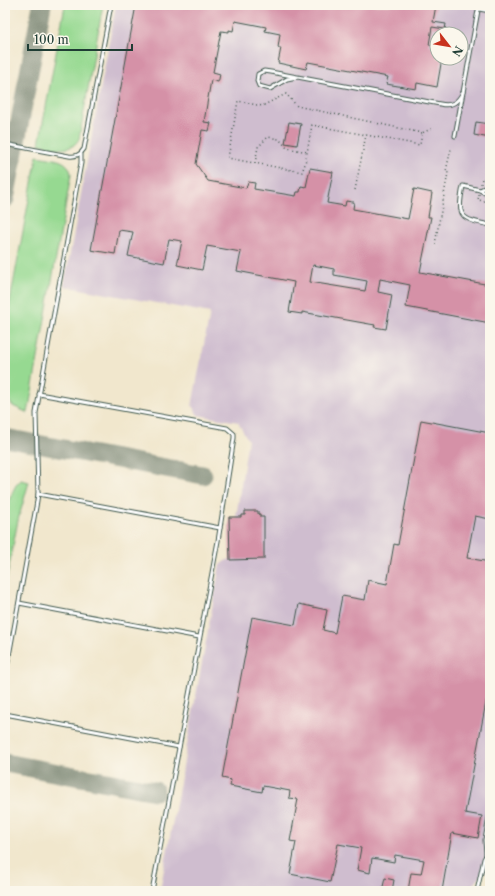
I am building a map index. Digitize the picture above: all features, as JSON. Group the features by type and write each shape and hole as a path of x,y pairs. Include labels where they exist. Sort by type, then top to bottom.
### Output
{"lane":[{"path":"5,678 38,494 36,413 81,164 81,154 84,149 111,5"},
{"path":"455,136 479,7 490,11"},
{"path":"297,77 287,79 270,89 259,86 257,80 258,74 264,71 297,77 445,105 450,105 457,102 463,92"},
{"path":"5,144 69,156 81,154"},
{"path":"480,190 490,185"},
{"path":"490,196 480,190 462,186 459,205 464,216 471,221 490,225"},
{"path":"39,394 228,428 234,434 220,528 152,891"},
{"path":"38,494 220,528"},
{"path":"18,604 199,637"},
{"path":"5,714 179,747"},
{"path":"486,855 485,840 490,812"},
{"path":"477,891 486,855 490,847"}],"path":[{"path":"422,132 420,145 312,125 308,152 302,172 228,158 238,101 262,106 286,94 297,106 422,132 431,129"},
{"path":"355,190 366,135"},
{"path":"255,163 258,147 268,137 279,139 287,148 308,152"},
{"path":"435,244 448,174 446,171 450,149"}],"shaded area":[{"path":"116,5 490,5 490,865 467,891 160,891 220,565 230,559 229,517 236,517 248,440 238,422 198,415 192,406 210,313 64,286"}],"green space":[{"path":"65,5 103,5 79,139 71,147 61,149 39,144"},
{"path":"37,156 63,162 70,169 71,175 28,413 13,406 5,397 5,328"},
{"path":"21,480 29,482 18,520 5,587 5,510 16,485"}],"building":[{"path":"136,5 436,5 433,22 446,24 446,26 429,26 429,66 441,66 437,87 417,83 416,89 386,84 388,77 308,62 306,69 278,63 281,48 278,48 280,34 265,31 266,27 235,21 233,31 221,31 213,72 220,74 218,82 211,80 204,122 211,123 209,131 202,130 196,164 208,181 246,188 248,182 255,183 254,189 296,196 297,192 300,192 301,186 306,187 310,168 333,172 327,203 345,206 346,201 354,202 353,209 408,219 414,189 432,193 428,217 431,217 420,272 490,285 490,323 406,307 410,285 380,279 378,292 392,295 386,329 374,327 375,325 302,312 302,314 289,312 294,282 237,271 241,252 207,246 202,270 177,265 182,241 169,239 164,263 128,256 133,232 119,230 115,254 91,250","holes":["313,265 334,269 334,275 367,281 365,291 310,282"]},
{"path":"289,122 301,124 297,145 285,143"},
{"path":"476,122 490,124 490,138 474,135"},
{"path":"421,420 490,433 490,519 475,516 467,558 490,562 490,681 465,813 482,816 478,838 452,833 442,891 408,891 411,873 421,874 424,860 395,855 394,862 372,858 370,873 357,870 361,848 338,844 330,882 290,874 296,842 290,841 298,799 289,798 290,791 263,786 262,792 230,786 231,780 222,778 252,617 295,625 299,604 327,610 323,630 335,633 342,596 365,600 368,580 387,584 394,544 398,545"},
{"path":"245,511 258,511 260,517 264,517 264,559 230,560 229,517 241,517 241,515 245,515"},
{"path":"385,878 394,880 392,891 382,891"}],"taxiway":[{"path":"5,199 42,5"},
{"path":"5,438 203,475"},
{"path":"5,763 155,791"}]}
